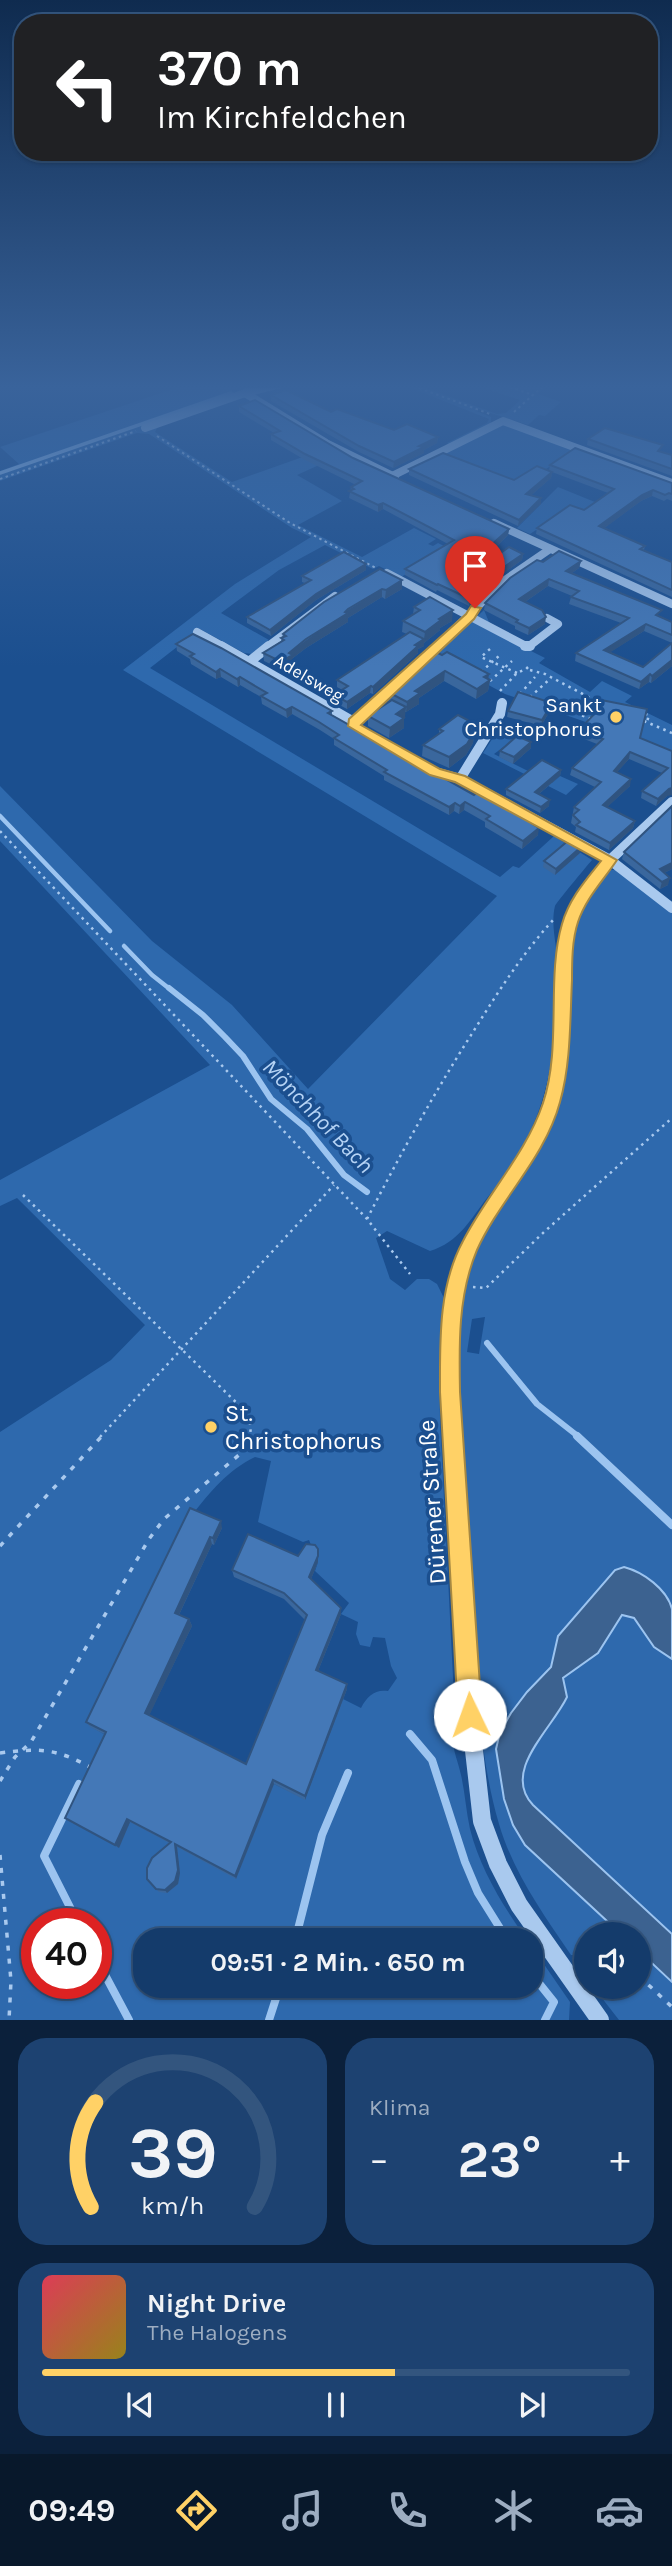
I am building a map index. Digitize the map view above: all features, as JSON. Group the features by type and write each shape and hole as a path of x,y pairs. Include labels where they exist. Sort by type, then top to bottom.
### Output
{"street":[{"path":"397,478 403,481"},
{"path":"485,519 672,604"},
{"path":"550,549 505,580 470,617 354,722 354,726 435,772 460,779 610,860 672,908"},
{"path":"380,570 528,647 558,624 547,618"},
{"name":"Adelsweg","path":"249,662 320,604 340,593"},
{"name":"Adelsweg","path":"197,632 354,722"},
{"path":"460,779 500,714 501,697"},
{"name":"Dürener Straße","path":"600,2020 556,1961 507,1884 489,1846 479,1810 471,1726 450,1392 450,1331 458,1281 470,1246 481,1223 532,1147 552,1103 561,1047 569,925 580,898 610,860 672,802"}],"path":[{"path":"222,478 290,523 380,570"},
{"path":"490,649 481,657 517,673"},
{"path":"478,675 500,655"},
{"path":"490,681 512,662"},
{"path":"501,697 517,673 527,668 552,677 605,704"},
{"path":"535,677 518,693 537,700"},
{"path":"530,697 552,677"},
{"path":"543,702 599,722"},
{"path":"640,712 649,715 646,721 672,733"},
{"path":"0,831 367,1219 410,1274"},
{"path":"367,1219 407,1140 449,1070 508,976 554,919"},
{"path":"458,1281 477,1288 486,1288 544,1232 672,1118"},
{"path":"0,1546 334,1185"},
{"path":"23,1195 244,1410 250,1423 252,1445"},
{"path":"0,1781 5,1770 36,1735 149,1539 164,1519 264,1433"},
{"path":"0,1753 23,1749 51,1749 93,1770"},
{"path":"0,1855 11,1981 9,2020"},
{"path":"651,1987 672,2007"}],"shaded area":[{"path":"216,478 226,478 232,482 243,478 303,478 342,501 298,525 362,557 414,528 436,539 428,544 433,546 438,543 450,549 401,577 379,566 373,569 325,545 279,570 221,613 269,640 252,654 244,653 200,629 150,668 500,877 513,866 519,868 554,836 592,860 555,906 553,921 558,969 551,1063 545,1091 524,1143 508,1170 469,1222 449,1242 430,1251 387,1231 376,1238 390,1279 405,1290 417,1279 429,1279 437,1284 444,1298 439,1366 440,1419 454,1697 448,1708 436,1709 437,1725 453,1738 470,1829 480,1859 502,1902 519,1928 133,1928 133,1998 543,1998 543,1963 570,2002 569,2020 0,2020 0,1432 111,1360 145,1325 17,1198 0,1206 0,1180 210,1065 0,841 0,786 152,941 232,1005 308,1089 497,896 123,670 235,584 311,537 292,528","holes":["255,1457 271,1461 258,1522 303,1542 309,1540 318,1562 315,1571 349,1603 341,1614 358,1622 356,1634 360,1645 370,1647 373,1637 385,1638 391,1666 397,1678 388,1691 372,1694 361,1708 343,1699 305,1799 274,1784 130,1822 118,1848 109,1737 90,1726 192,1515 228,1475"]},
{"path":"488,478 540,478 546,482 527,499"},
{"path":"558,487 612,509 530,534 517,528"},
{"path":"484,610 493,632 545,658 539,663 590,692 602,681 632,696 625,702 672,725 672,752 505,694 435,656"},
{"path":"500,727 521,734 494,754 552,783 560,776 578,784 566,795 483,753"},
{"path":"609,870 616,870 672,912 672,1608 658,1588 615,1570 558,1636 551,1667 511,1713 525,1845 608,1922 574,1922 574,1955 571,1955 512,1859 491,1794 479,1703 463,1462 460,1344 467,1282 481,1242 547,1134 565,1083 570,969 580,913 592,889","holes":["485,1317 479,1354 467,1352 472,1319"]},
{"path":"624,1567 639,1573 653,1582 665,1595 672,1609 672,1659 654,1647 634,1618 622,1615 598,1653 563,1678 567,1697 532,1750 523,1778 525,1792 533,1805 672,1934 672,1982 651,1962 651,1922 608,1922 525,1845 513,1825 504,1799 496,1749 500,1732 511,1713 551,1667 558,1636 615,1570"},
{"path":"622,1615 635,1618 654,1647 672,1659 672,1934 533,1805 525,1792 523,1778 532,1750 567,1698 563,1678 596,1650"},
{"path":"651,1962 672,1982 672,2020 619,2020 603,1999 651,1999"}],"building":[{"path":"356,478 398,478 509,529 490,546 498,555 509,547 523,554 501,569 470,599 437,585 405,569 454,540 383,503 378,505 349,491 362,481"},
{"path":"429,478 545,478 526,494 541,498 519,520"},
{"path":"585,478 659,478 672,483 672,494 665,495 653,490 599,526 645,546 640,549 672,562 672,590 537,528 570,505 584,510 614,489"},
{"path":"559,551 581,561 566,571 662,610 656,615 672,622 672,635 646,624 604,650 643,667 672,643 672,660 641,682 576,653 629,618 571,597 579,591 549,579 519,599 542,610 546,617 529,628 485,603 510,578 537,560 543,562"},
{"path":"344,552 366,564 316,594 270,630 247,617 311,580 302,576"},
{"path":"380,569 402,580 348,609 345,612 348,613 306,639 289,653 293,655 282,661 286,664 263,653 284,640 281,638 286,636 283,634 324,602"},
{"path":"430,597 453,610 425,632 403,621 420,610 414,607"},
{"path":"410,632 424,639 373,687 347,702 334,695 348,686 337,680"},
{"path":"193,634 332,711 328,713 474,795 479,791 528,817 525,819 539,828 523,841 486,819 490,816 465,802 460,806 455,803 449,807 384,772 387,770 334,738 339,735 319,722 292,707 286,710 261,696 267,693 240,677 237,679 220,669 216,672 190,656 194,654 176,644"},
{"path":"434,651 442,655 447,652 489,674 484,677 490,680 477,689 445,671 415,691 420,693 407,702 388,692"},
{"path":"518,692 552,703 542,720 508,711"},
{"path":"596,699 647,709 640,738 672,751 672,788 658,799 642,791 668,768 630,752 614,771 631,779 603,805 635,821 610,843 576,825 580,822 573,815 579,810 574,807 601,782 572,768 603,739 580,729 602,706"},
{"path":"392,700 406,707 396,714 404,718 390,728 368,716"},
{"path":"458,715 475,724 468,729 474,732 467,744 449,757 423,745 443,731 439,729"},
{"path":"517,736 531,742 514,757 500,751"},
{"path":"542,760 561,770 535,792 550,800 541,807 506,789"},
{"path":"672,806 672,863 660,869 670,878 662,882 624,852"},
{"path":"569,840 581,847 556,869 544,861"},
{"path":"190,1508 221,1521 213,1538 210,1537 175,1613 189,1619 145,1713 246,1764 307,1615 284,1593 232,1570 248,1534 298,1556 306,1544 315,1545 318,1549 318,1556 309,1577 341,1608 316,1670 347,1684 305,1796 273,1780 235,1876 175,1844 178,1870 175,1881 165,1890 156,1889 147,1879 147,1868 152,1858 171,1842 127,1819 115,1845 65,1818 106,1732 86,1722"}],"waterway":[{"name":"Mönchhof Bach","path":"0,816 110,931"},
{"name":"Mönchhof Bach","path":"124,946 171,990"},
{"name":"Mönchhof Bach","path":"169,988 225,1037 243,1056 271,1099 307,1129 344,1175 367,1192"},
{"name":"Mönchhof Bach","path":"487,1343 537,1404 579,1437"},
{"name":"Mönchhof Bach","path":"577,1436 672,1525"},
{"path":"410,1734 432,1760 465,1862 478,1893 500,1928"},
{"path":"298,1928 322,1835 348,1773"},
{"path":"70,1908 44,1856 79,1784"},
{"path":"112,1988 129,2020"},
{"path":"543,1988 554,2002 545,2020"},
{"path":"269,2020 276,1998"}],"place":[{"name":"Sankt Christophorus","path":"616,717"},
{"name":"St. Christophorus","path":"211,1427"}],"route":[{"path":"470,1715 450,1392 449,1338 453,1305 458,1278 481,1223 532,1147 552,1103 558,1079 569,925 580,898 610,860 460,779 435,772 354,726 354,722 470,617 475,608"}]}
